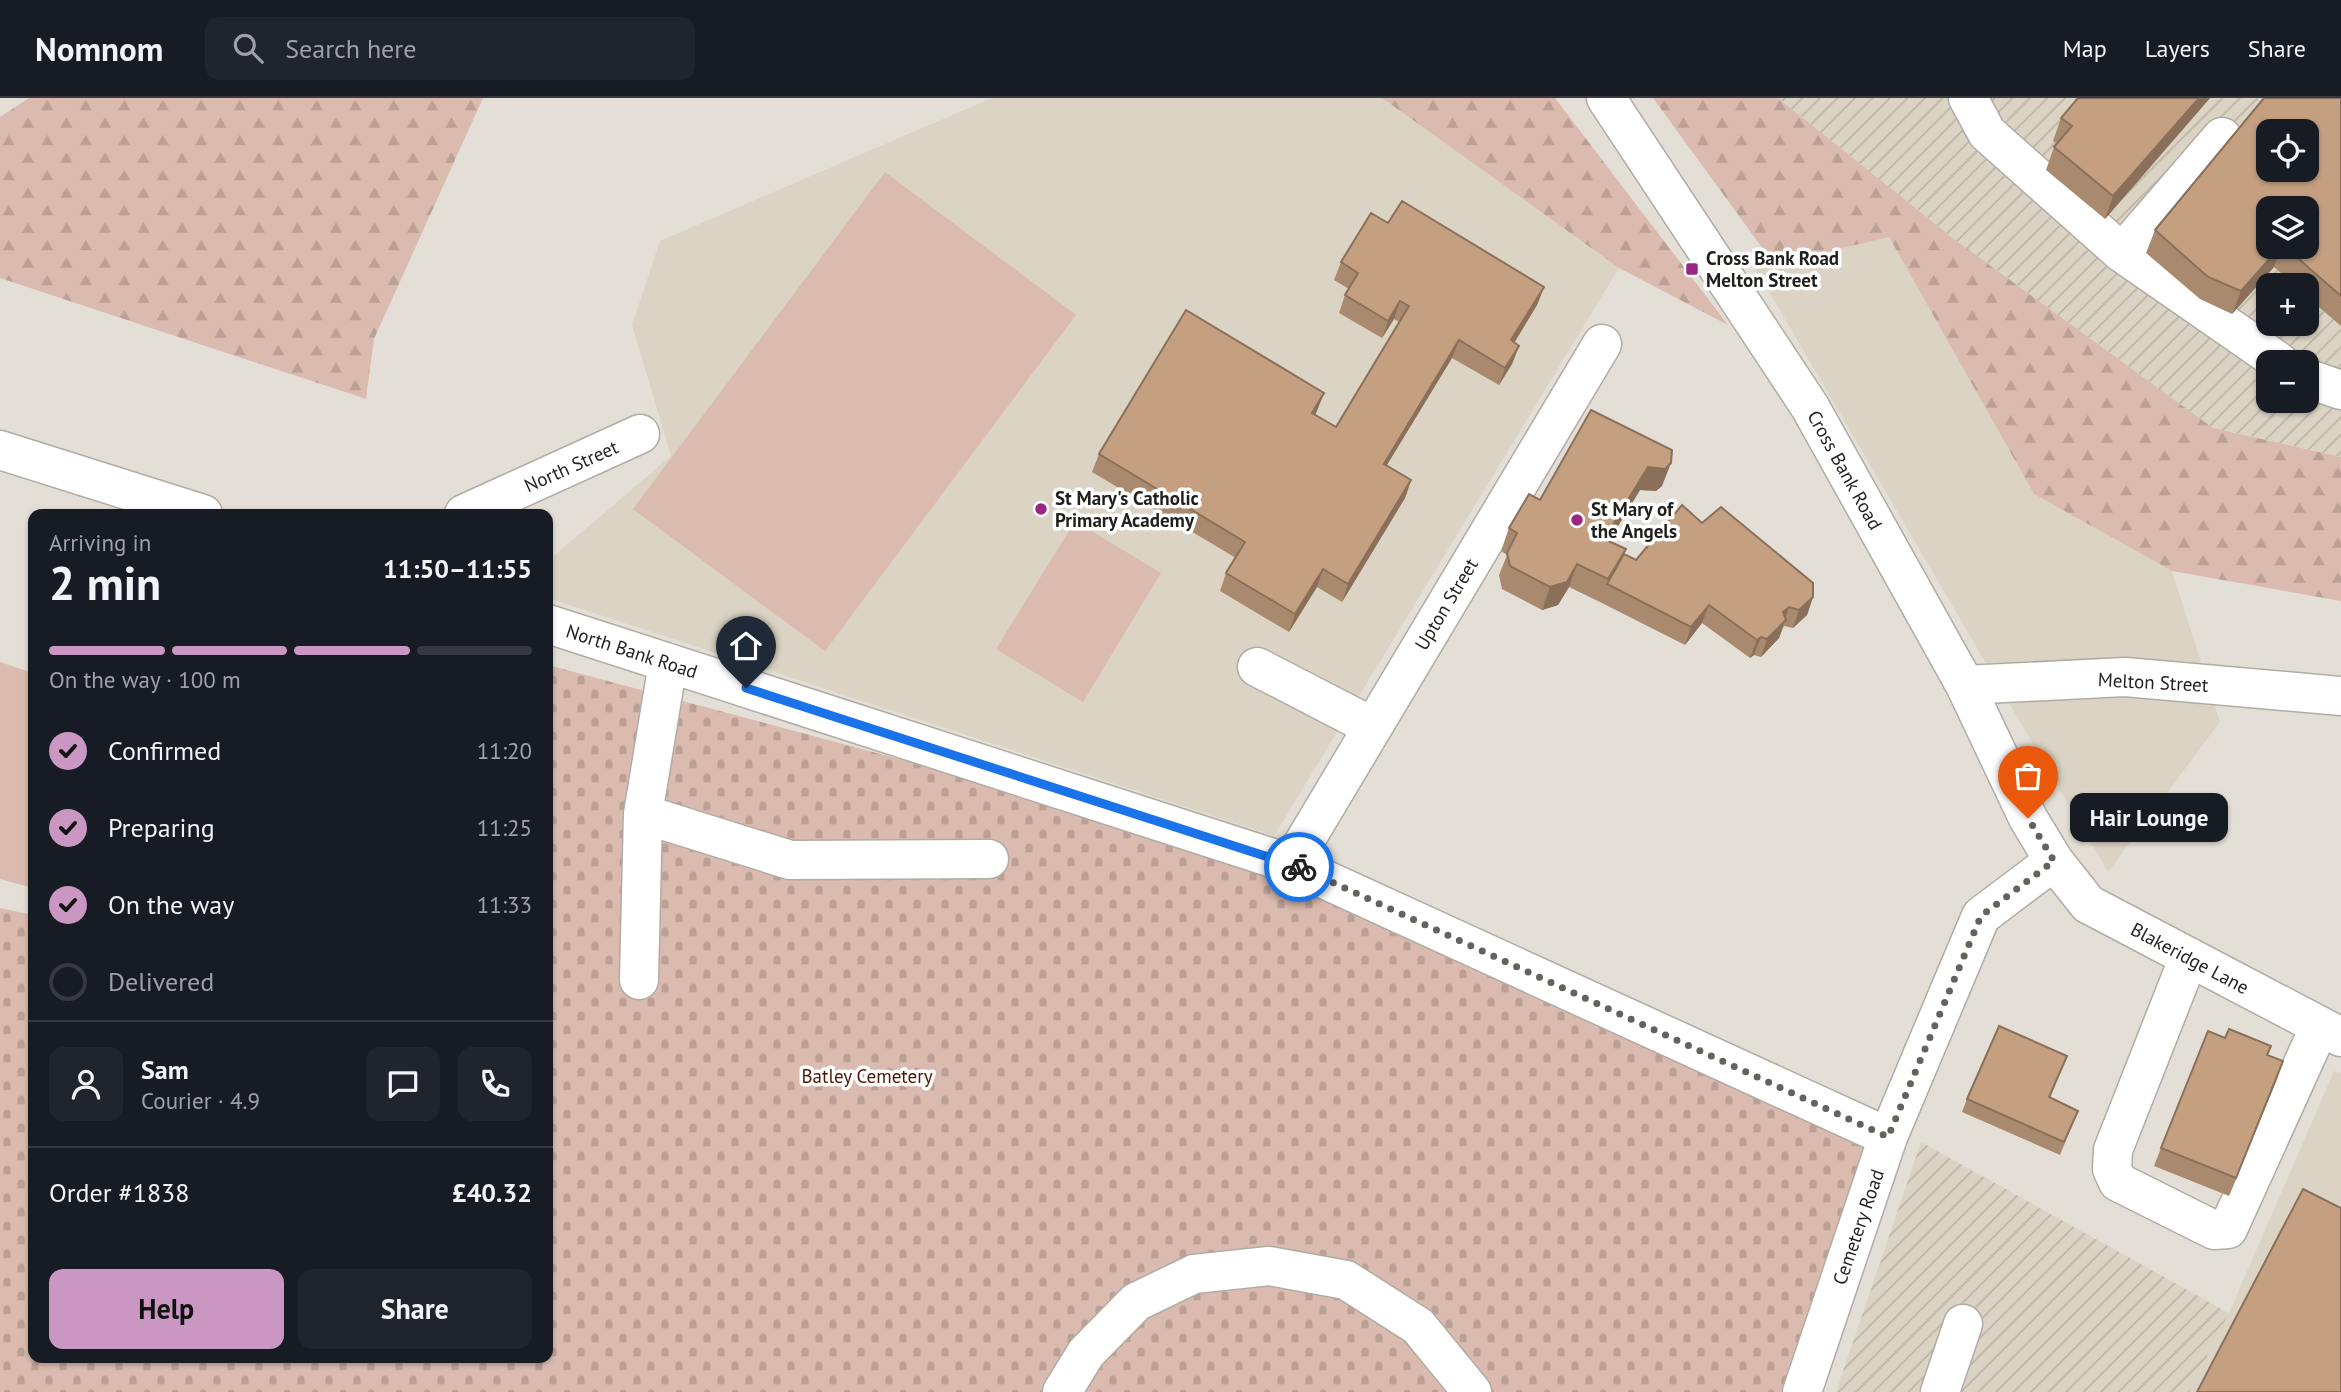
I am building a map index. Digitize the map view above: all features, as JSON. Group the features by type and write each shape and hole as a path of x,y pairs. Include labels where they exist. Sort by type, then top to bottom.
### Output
{"street":[{"name":"Cross Bank Road","path":"1606,98 1810,407 1965,685 2028,818 2054,861"},
{"path":"1968,98 1987,133 2122,253 2262,350"},
{"path":"2122,253 2222,136"},
{"name":"Upton Street","path":"1291,864 1602,344"},
{"path":"2319,382 2341,390"},
{"name":"North Street","path":"475,509 640,435"},
{"path":"0,450 187,509"},
{"name":"North Bank Road","path":"553,626 1291,864 1888,1137"},
{"path":"639,980 643,814 668,663"},
{"path":"1257,667 1373,727"},
{"name":"Melton Street","path":"1965,685 2125,677 2341,696"},
{"path":"643,814 790,860 989,859"},
{"name":"Blakeridge Lane","path":"2054,861 2088,904 2330,1031"},
{"name":"Cemetery Road","path":"1802,1392 1888,1137 1981,916 2054,861"},
{"path":"2189,957 2113,1150 2112,1168 2118,1182 2214,1230 2228,1229 2330,1031"},
{"path":"1062,1392 1086,1353 1136,1302 1194,1275 1269,1266 1346,1280 1418,1326 1472,1392"},
{"path":"1940,1392 1963,1324"}],"shaded area":[{"name":"St Mary's Catholic Primary Academy","path":"992,98 1382,98 1619,268 1274,836 553,600 553,557 671,456 632,325 660,241"},
{"path":"1778,98 2341,98 2341,457 2213,428 1954,239"},
{"path":"1889,237 2034,494 2172,571 2220,722 2108,872 1755,268"},
{"path":"2334,1071 2341,1074 2341,1392 2189,1392 2229,1313"},
{"path":"1921,1142 2229,1313 2189,1392 1836,1392"}],"green space":[{"path":"29,98 483,98 374,339 366,399 0,278 0,117"},
{"path":"1382,98 1555,98 1728,325 1619,268"},
{"path":"1653,98 1778,98 1954,239 2213,428 2341,457 2341,601 2172,571 2034,494 1889,237 1774,264"},
{"path":"885,172 1076,315 825,651 633,509"},
{"path":"1075,521 1161,573 1083,702 996,649"},
{"path":"0,662 28,671 28,887 0,879"},
{"name":"Batley Cemetery","path":"553,666 1291,864 1888,1137 1802,1392 0,1392 0,908 28,914 28,1363 553,1363"}],"building":[{"path":"2078,98 2199,98 2113,196 2054,147 2072,126 2061,118"},
{"path":"2264,98 2341,98 2341,296 2319,277 2319,273 2315,273 2299,259 2319,259 2319,196 2256,196 2256,259 2269,259 2241,291 2208,277 2155,230"},
{"path":"1402,201 1544,287 1511,340 1519,346 1505,368 1459,340 1384,464 1411,480 1348,584 1323,569 1295,614 1226,573 1245,542 1099,454 1186,310 1324,393 1312,413 1336,427 1409,306 1400,301 1388,321 1345,295 1358,273 1341,262 1371,213 1388,223"},
{"name":"St Mary of the Angels","path":"1591,410 1672,450 1671,463 1665,469 1648,467 1604,539 1626,549 1608,579 1577,564 1567,582 1550,587 1510,566 1507,553 1517,533 1509,528 1529,494 1540,500"},
{"path":"1682,505 1702,523 1721,507 1813,583 1813,597 1799,610 1789,607 1783,612 1786,620 1767,639 1761,637 1757,640 1709,605 1691,627 1607,584 1624,554 1636,560"},
{"path":"1999,1026 2067,1056 2049,1097 2078,1111 2064,1142 1967,1099"},
{"path":"2229,1029 2271,1046 2267,1055 2283,1061 2236,1178 2161,1148 2208,1031 2225,1038"},
{"path":"2303,1189 2341,1208 2341,1392 2197,1392"}],"way so far":[{"path":"1299,867 1888,1137 1981,916 2054,861 2028,818"}],"place":[{"name":"Cross Bank Road Melton Street","path":"1692,269"},
{"name":"St Mary's Catholic Primary Academy","path":"1041,509"},
{"name":"St Mary of the Angels","path":"1577,520"},
{"name":"Hair Lounge","path":"2028,818"}],"route":[{"path":"746,688 1299,867"}]}
